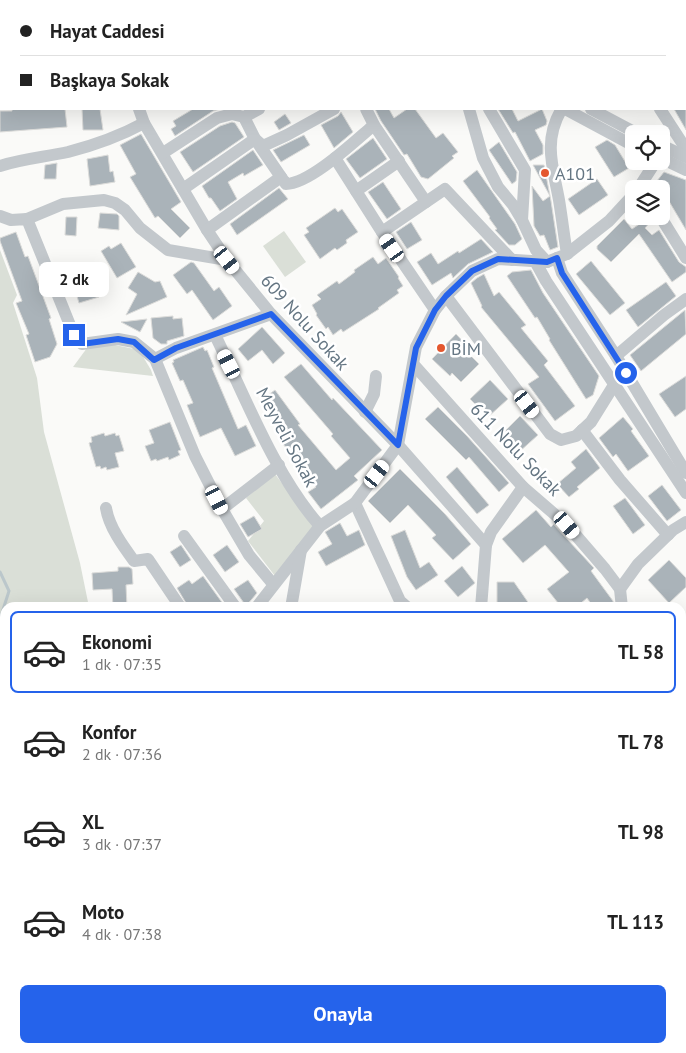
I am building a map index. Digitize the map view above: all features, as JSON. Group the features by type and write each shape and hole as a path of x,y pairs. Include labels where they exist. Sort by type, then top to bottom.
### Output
{"street":[{"name":"609 Nolu Sokak","path":"139,110 144,123 207,230 227,260 271,314 398,445 486,545"},
{"path":"244,118 257,110"},
{"path":"255,139 263,146 332,110"},
{"path":"366,110 374,125 426,202"},
{"path":"469,110 483,158 498,187 513,205 536,250 552,259 562,273 616,356 686,473"},
{"path":"490,110 525,170 522,220"},
{"path":"563,110 555,121 551,134 550,156 559,200 552,259 546,281 686,493"},
{"path":"566,110 625,141"},
{"path":"593,110 625,127"},
{"path":"661,110 686,149"},
{"path":"163,153 217,118 232,114 244,118 255,139 286,184 294,184 335,158 374,125"},
{"path":"0,166 69,151 119,136 144,123"},
{"path":"183,189 255,139"},
{"path":"670,149 686,157"},
{"path":"335,158 435,310"},
{"path":"356,192 399,161"},
{"path":"670,162 686,170"},
{"path":"207,230 281,177"},
{"path":"382,232 445,189 512,260"},
{"path":"0,216 11,220 27,219 63,204 104,200 115,203 125,210 140,228 168,250 227,260"},
{"path":"260,602 320,526 355,503 398,445 416,348 435,310 446,296 472,271 498,259 552,259 609,221 625,204"},
{"path":"27,219 74,335 82,344 118,339 134,342 154,360 195,456 222,509 249,555 273,584"},
{"path":"666,225 686,258"},
{"path":"446,296 550,434 561,440 576,436 591,422 614,385"},
{"path":"616,356 686,299"},
{"path":"154,360 176,348 271,314"},
{"name":"Meyveli Sokak","path":"215,335 279,465 308,512 320,526"},
{"name":"611 Nolu Sokak","path":"414,365 524,487 567,525 620,590"},
{"path":"365,412 374,394 376,376"},
{"path":"582,430 620,480 668,536"},
{"path":"222,509 279,465"},
{"path":"481,602 486,545 491,532 524,487"},
{"path":"355,503 401,602"},
{"path":"106,508 107,516 134,561 148,559 176,602"},
{"path":"621,602 620,590 638,564 686,522"},
{"path":"184,536 232,602"},
{"path":"292,602 301,550"}],"shaded area":[{"path":"284,231 306,262 285,277 263,246"},
{"path":"0,250 17,295 13,303 37,378 44,432 80,563 88,602 0,602"},
{"path":"115,345 139,350 153,376 73,367 87,348"},
{"path":"275,474 314,526 275,576 248,541 264,521 246,498"}],"building":[{"path":"65,110 67,127 0,132 0,111"},
{"path":"82,110 100,110 103,130 83,130"},
{"path":"191,110 216,110 175,136 171,129 176,126 173,121"},
{"path":"376,110 390,110 394,118 406,110 416,110 436,138 443,133 458,152 452,156 454,158 428,179 421,177 407,154 404,155"},
{"path":"499,110 512,110 518,121 542,110 547,121 546,125 535,130 543,145 543,154 530,161 515,132 513,133"},
{"path":"675,110 686,110 686,130"},
{"path":"341,112 353,132 334,148 321,125 338,116"},
{"path":"285,114 291,123 279,130 274,122"},
{"path":"232,122 235,123 244,137 193,172 180,152 220,126"},
{"path":"141,134 181,202 171,209 190,228 180,238 158,216 155,218 130,177 136,174 120,145"},
{"path":"304,135 310,145 281,162 273,150"},
{"path":"373,138 387,159 360,178 346,159"},
{"path":"607,140 615,145 625,161 626,170 614,177 595,147"},
{"path":"499,142 517,172 516,181 512,184 489,150"},
{"path":"253,150 263,165 244,176 243,173 228,182 237,199 220,211 202,186"},
{"path":"108,155 110,172 113,171 115,182 90,186 87,159"},
{"path":"57,163 56,179 44,179 45,165"},
{"path":"533,165 544,165 551,201 558,247 550,250 544,235 540,236 534,226 532,186 543,201 550,196"},
{"path":"477,170 515,224 522,239 515,245 509,245 495,230 497,229 490,217 463,181"},
{"path":"664,172 686,180 686,230 670,203 670,180 658,180"},
{"path":"597,179 608,195 579,215 568,199"},
{"path":"383,182 401,209 387,219 368,192"},
{"path":"279,188 288,199 237,235 230,224"},
{"path":"335,208 338,212 342,209 358,232 346,240 347,243 337,250 335,248 320,259 304,235 309,232 306,228"},
{"path":"100,213 117,214 119,216 119,230 98,228"},
{"path":"66,217 77,217 76,236 65,235"},
{"path":"624,219 625,225 629,225 632,229 638,225 648,225 645,228 652,235 659,230 679,262 686,267 686,272 672,282 639,234 611,262 597,249 597,246"},
{"path":"411,222 422,240 407,249 396,232"},
{"path":"16,232 25,257 28,256 51,318 49,319 57,344 50,357 35,362 26,335 29,334 16,303 22,301 0,241 0,238"},
{"path":"481,239 493,252 468,264 453,278 451,273 432,285 417,262 431,253 438,264"},
{"path":"121,243 136,267 117,278 101,251 109,246 111,249"},
{"path":"373,257 378,264 386,258 403,286 397,290 399,293 379,309 343,332 341,329 333,335 316,315 312,305 321,299 317,295 337,281 339,284 355,272 354,270"},
{"path":"591,261 625,303 610,315 576,274"},
{"path":"191,262 194,263 214,291 219,287 232,306 213,320 192,290 187,294 173,275"},
{"path":"531,270 543,293 599,376 593,395 586,399 537,317 535,318 507,276 512,272"},
{"path":"138,272 155,282 160,281 167,297 126,315 137,294 128,288"},
{"path":"92,273 99,297 79,303 72,279"},
{"path":"484,274 494,296 499,292 526,325 521,328 548,361 544,365 575,406 555,421 528,384 539,377 481,307 471,283"},
{"path":"666,282 676,296 638,327 626,310"},
{"path":"685,310 686,334 641,371 630,355"},
{"path":"173,316 173,319 182,318 184,336 167,341 167,344 161,344 153,338 151,318"},
{"path":"147,319 140,332 121,322"},
{"path":"262,327 285,353 273,364 262,350 248,361 238,349"},
{"path":"456,334 473,352 470,355 479,364 461,382 452,373 450,376 432,359"},
{"path":"203,347 205,351 207,350 214,367 212,368 238,429 246,425 256,446 235,456 221,428 200,437 187,405 193,403 183,380 180,381 172,363 174,362 173,360"},
{"path":"301,364 332,400 333,398 382,450 354,476 358,480 321,509 308,492 316,487 295,463 297,461 283,444 285,442 273,421 275,420 260,401 275,390 300,424 298,425 336,470 350,458 331,436 333,434 284,377"},
{"path":"686,376 686,409 675,417 659,394"},
{"path":"490,380 508,399 488,417 470,399"},
{"path":"438,407 509,483 499,492 469,457 466,460 425,419"},
{"path":"520,416 538,435 518,453 501,435"},
{"path":"623,417 633,429 631,431 649,456 628,471 616,454 613,457 599,438"},
{"path":"170,422 181,450 178,451 180,455 169,460 168,457 151,461 145,446 154,443 149,430"},
{"path":"104,433 105,436 115,433 116,436 119,435 124,451 115,453 119,467 107,470 106,467 101,469 100,466 96,467 89,443 92,442 91,437"},
{"path":"586,449 600,468 577,487 579,489 569,497 557,484 576,468 571,462"},
{"path":"457,467 489,505 477,514 446,477"},
{"path":"400,469 445,514 471,544 453,560 432,538 436,535 408,505 390,523 368,501"},
{"path":"662,485 681,510 667,521 648,496"},
{"path":"625,498 645,525 633,534 613,506"},
{"path":"536,510 551,527 554,524 594,568 591,571 613,602 590,602 587,598 582,602 557,602 547,589 569,572 545,545 523,563 502,539"},
{"path":"254,516 262,529 248,537 240,524"},
{"path":"340,523 347,536 359,530 365,545 326,566 318,552 332,544 325,532"},
{"path":"405,530 420,568 429,562 438,575 416,590 407,577 391,536"},
{"path":"181,545 191,560 180,567 170,552"},
{"path":"227,545 239,562 225,572 213,555"},
{"path":"669,560 686,578 686,587 668,602 648,580"},
{"path":"462,566 475,583 458,597 444,581"},
{"path":"118,567 129,567 132,569 133,584 126,585 127,602 113,602 112,589 93,590 92,573 118,571"},
{"path":"203,576 222,602 185,602 177,588 189,580 192,584"},
{"path":"248,580 257,593 249,602 243,602 234,589"},
{"path":"497,582 514,582 528,602 497,602"}],"waterway":[{"path":"0,572 9,591 5,602"}],"place":[{"name":"A101","path":"545,173"},
{"name":"BİM","path":"441,348"}],"route":[{"path":"74,335 82,344 118,339 134,342 154,360 176,348 271,314 398,445 416,348 435,310 446,296 472,271 498,259 547,262 557,258 562,273 626,373"}]}
